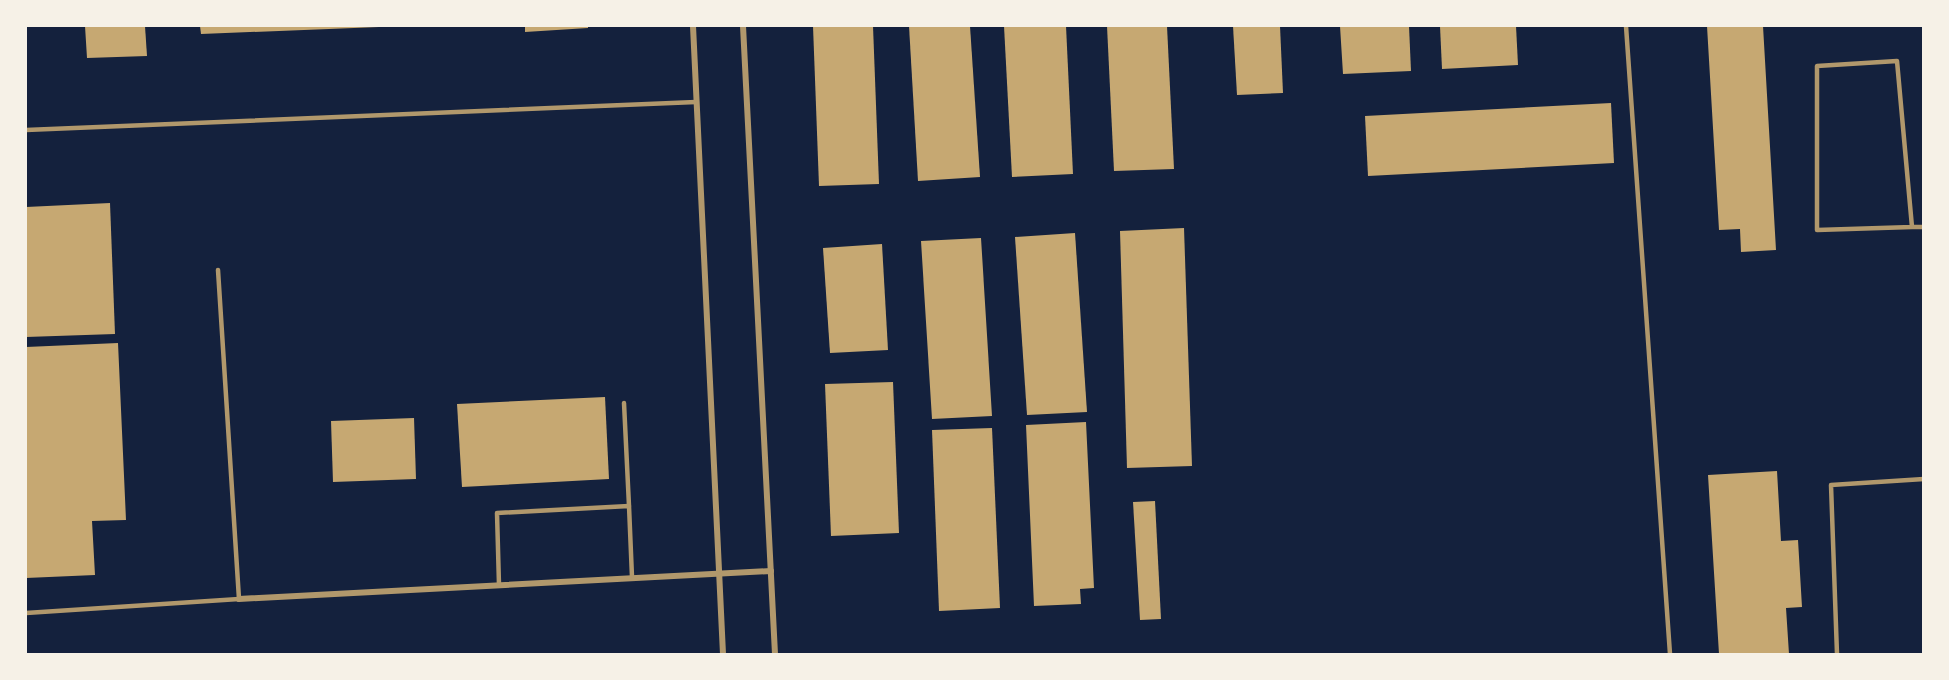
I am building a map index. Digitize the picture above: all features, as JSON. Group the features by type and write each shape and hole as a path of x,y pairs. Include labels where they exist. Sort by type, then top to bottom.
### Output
{"street":[{"path":"693,26 723,654"},
{"path":"743,26 776,654"},
{"path":"239,599 771,571"}],"lane":[{"path":"1626,26 1670,654"},
{"path":"1912,227 1897,62 1817,66 1817,230 1923,227"},
{"path":"26,130 696,102"},
{"path":"26,612 239,599 218,270"},
{"path":"624,403 632,577"},
{"path":"1838,654 1831,484 1923,479"},
{"path":"499,585 497,513 629,506"}],"building":[{"path":"85,26 145,26 147,56 87,58"},
{"path":"200,26 379,26 379,27 201,34"},
{"path":"525,26 588,26 588,28 525,32"},
{"path":"813,26 873,26 879,184 819,186"},
{"path":"909,26 970,26 980,177 918,181"},
{"path":"1004,26 1066,26 1073,174 1012,177"},
{"path":"1107,26 1167,26 1174,169 1114,171"},
{"path":"1233,26 1280,26 1283,93 1237,95"},
{"path":"1340,26 1409,26 1411,71 1343,74"},
{"path":"1440,26 1516,26 1518,65 1442,69"},
{"path":"1707,26 1763,26 1776,250 1741,252 1740,229 1719,230"},
{"path":"1611,103 1614,163 1368,176 1365,116"},
{"path":"110,203 115,334 26,337 26,207"},
{"path":"1184,228 1192,466 1127,468 1120,231"},
{"path":"1075,233 1087,412 1027,415 1015,237"},
{"path":"981,238 992,416 932,419 921,241"},
{"path":"882,244 888,350 830,353 823,248"},
{"path":"118,343 126,520 92,521 95,575 26,578 26,347"},
{"path":"893,382 899,533 831,536 825,384"},
{"path":"605,397 609,479 462,487 457,404"},
{"path":"414,418 416,479 333,482 331,421"},
{"path":"1086,422 1094,588 1080,589 1081,604 1034,606 1026,425"},
{"path":"992,428 1000,608 939,611 932,430"},
{"path":"1777,471 1781,541 1798,540 1802,607 1786,608 1789,654 1719,654 1708,475"},
{"path":"1155,501 1161,619 1140,620 1133,502"}]}
